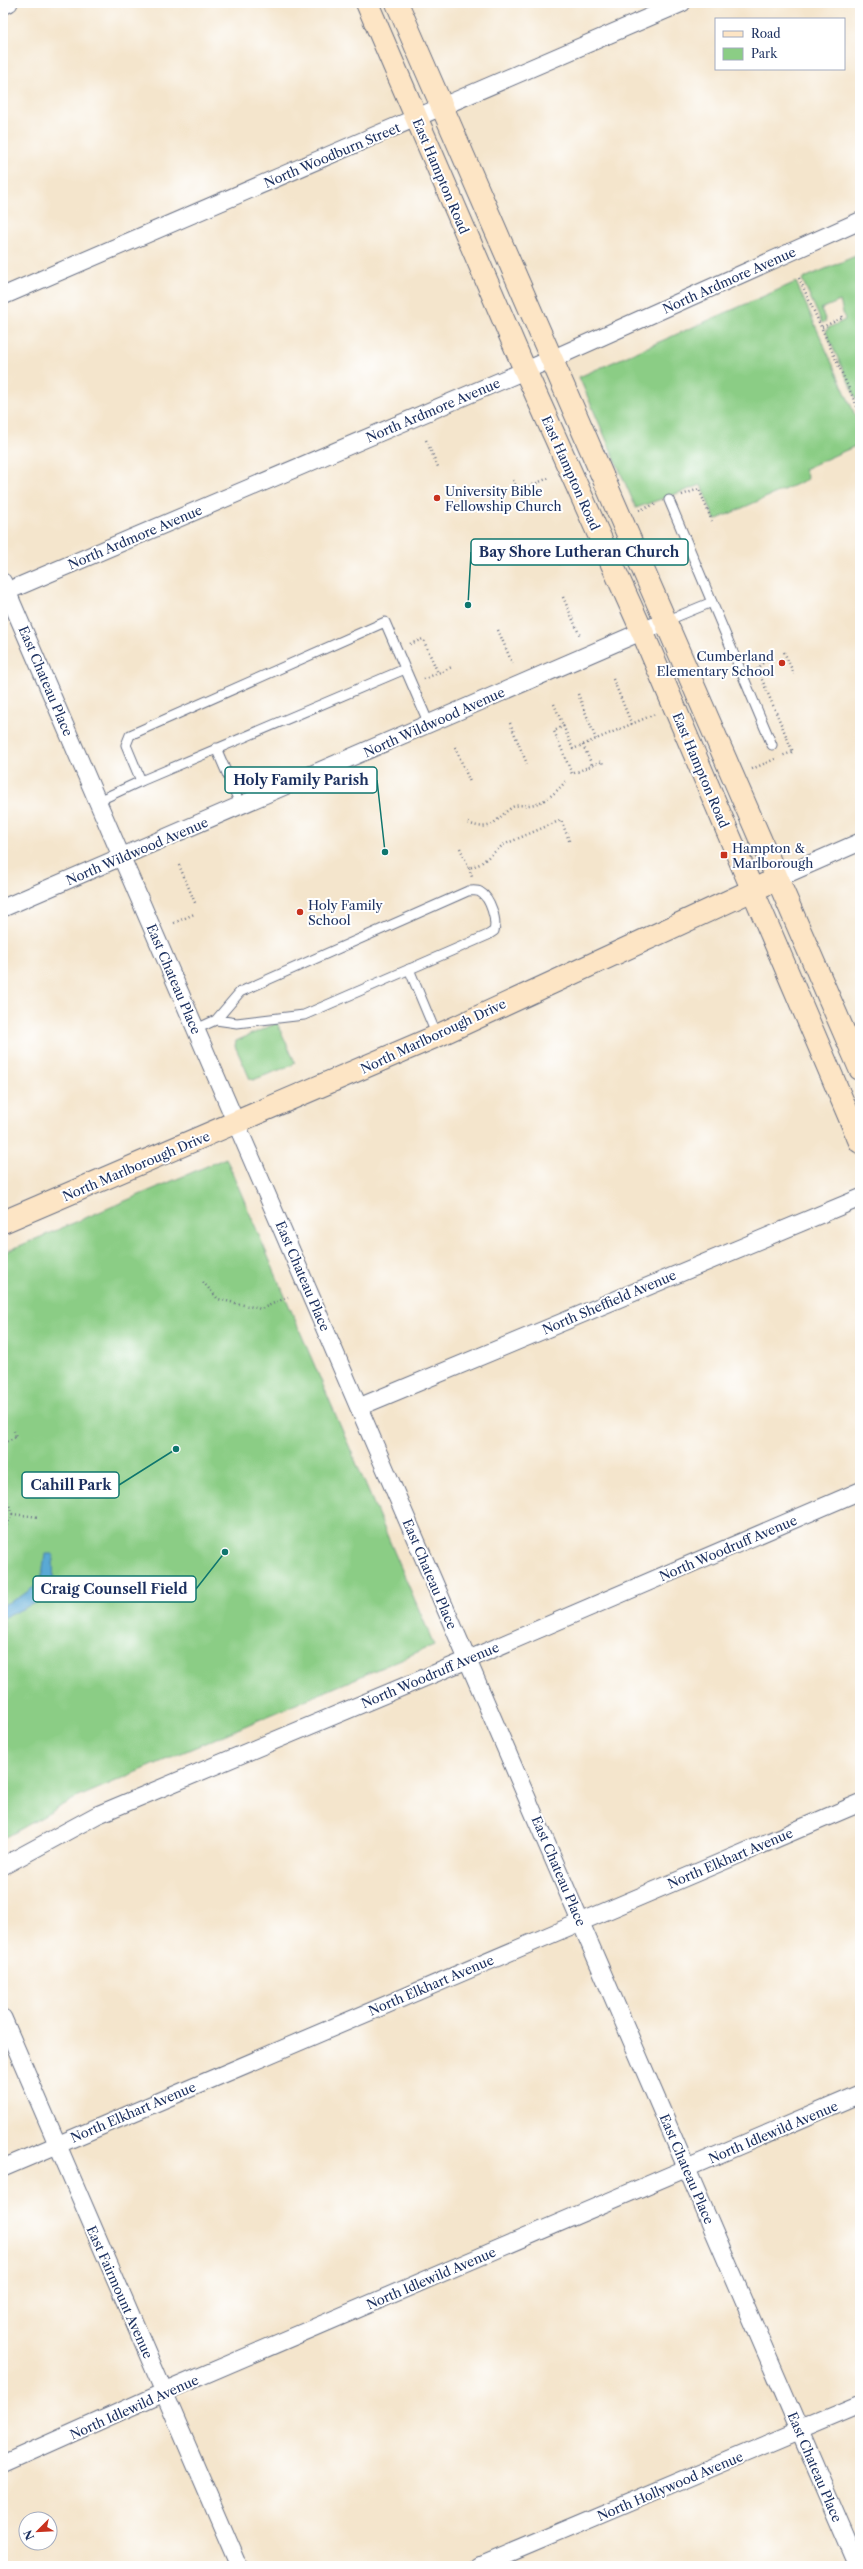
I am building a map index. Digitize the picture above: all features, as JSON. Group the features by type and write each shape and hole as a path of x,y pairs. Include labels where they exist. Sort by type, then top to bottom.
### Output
{"main road":[{"name":"East Hampton Road","path":"366,3 525,370 642,631 860,1142"},
{"name":"East Hampton Road","path":"397,3 860,1069"},
{"name":"North Marlborough Drive","path":"3,1222 238,1123 437,1036 778,878"}],"street":[{"path":"3,6 10,3"},
{"name":"North Woodburn Street","path":"3,296 682,3"},
{"name":"North Ardmore Avenue","path":"4,588 552,359 860,221"},
{"name":"East Chateau Place","path":"4,588 238,1123 358,1407 858,2566"},
{"name":"North Wildwood Avenue","path":"3,908 122,858 666,621"},
{"name":"North Marlborough Drive","path":"778,878 860,842"},
{"name":"North Sheffield Avenue","path":"358,1407 860,1198"},
{"name":"North Woodruff Avenue","path":"3,1866 96,1815 467,1660 860,1491"},
{"name":"North Elkhart Avenue","path":"3,2168 860,1802"},
{"name":"East Fairmount Avenue","path":"3,2018 56,2145 239,2566"},
{"name":"North Idlewild Avenue","path":"3,2464 164,2392 860,2094"},
{"name":"North Hollywood Avenue","path":"479,2566 860,2405"}],"lane":[{"path":"669,500 772,745"},
{"path":"666,621 712,602"},
{"path":"141,781 126,745 130,735 385,622 429,724"},
{"path":"98,801 216,748 405,669"},
{"path":"216,748 241,806"},
{"path":"196,1029 216,1020 240,992 468,891 478,891 485,895 497,923 494,931 304,1015 237,1023 216,1020"},
{"path":"410,969 437,1036"}],"path":[{"path":"800,278 860,413"},
{"path":"822,327 843,318 842,316"},
{"path":"426,440 439,469"},
{"path":"513,480 518,491 552,476"},
{"path":"699,489 712,521"},
{"path":"559,564 586,553"},
{"path":"563,597 580,636"},
{"path":"498,630 513,665"},
{"path":"396,650 423,638 438,673 452,667"},
{"path":"784,652 794,674"},
{"path":"612,679 632,724"},
{"path":"578,694 596,740"},
{"path":"554,704 573,749 656,714"},
{"path":"510,723 527,764"},
{"path":"564,726 554,731 572,774 602,761 603,765"},
{"path":"584,745 592,765"},
{"path":"455,747 470,782"},
{"path":"468,823 477,827 496,823 511,807 537,803 548,798 556,793 567,780"},
{"path":"460,848 469,868 480,864 503,845 561,820 570,843"},
{"path":"179,865 196,905"},
{"path":"174,923 194,914"},
{"path":"203,1282 218,1300 261,1309 288,1298"},
{"path":"3,1443 16,1437 14,1431"},
{"path":"3,1487 12,1514 3,1533"},
{"path":"12,1514 39,1517"}],"green space":[{"path":"860,254 860,407 826,332 828,328 845,320 840,301 821,309 826,321 822,323 802,279"},
{"path":"796,282 860,426 860,444 804,469 808,479 715,520 701,485 636,508 579,377"},
{"path":"277,1023 295,1062 292,1065 253,1080 250,1079 235,1046 236,1041"},
{"path":"226,1158 434,1645 74,1799 3,1839 3,1253"}],"water":[{"path":"45,1554 53,1554 54,1594 3,1618 3,1605 20,1597 41,1582"}],"place":[{"name":"University Bible Fellowship Church","path":"437,498"},
{"name":"Bay Shore Lutheran Church","path":"468,605"},
{"name":"Cumberland Elementary School","path":"782,663"},
{"name":"Holy Family Parish","path":"385,852"},
{"name":"Hampton & Marlborough","path":"724,855"},
{"name":"Holy Family School","path":"300,912"},
{"name":"Cahill Park","path":"176,1449"},
{"name":"Craig Counsell Field","path":"225,1552"}]}
